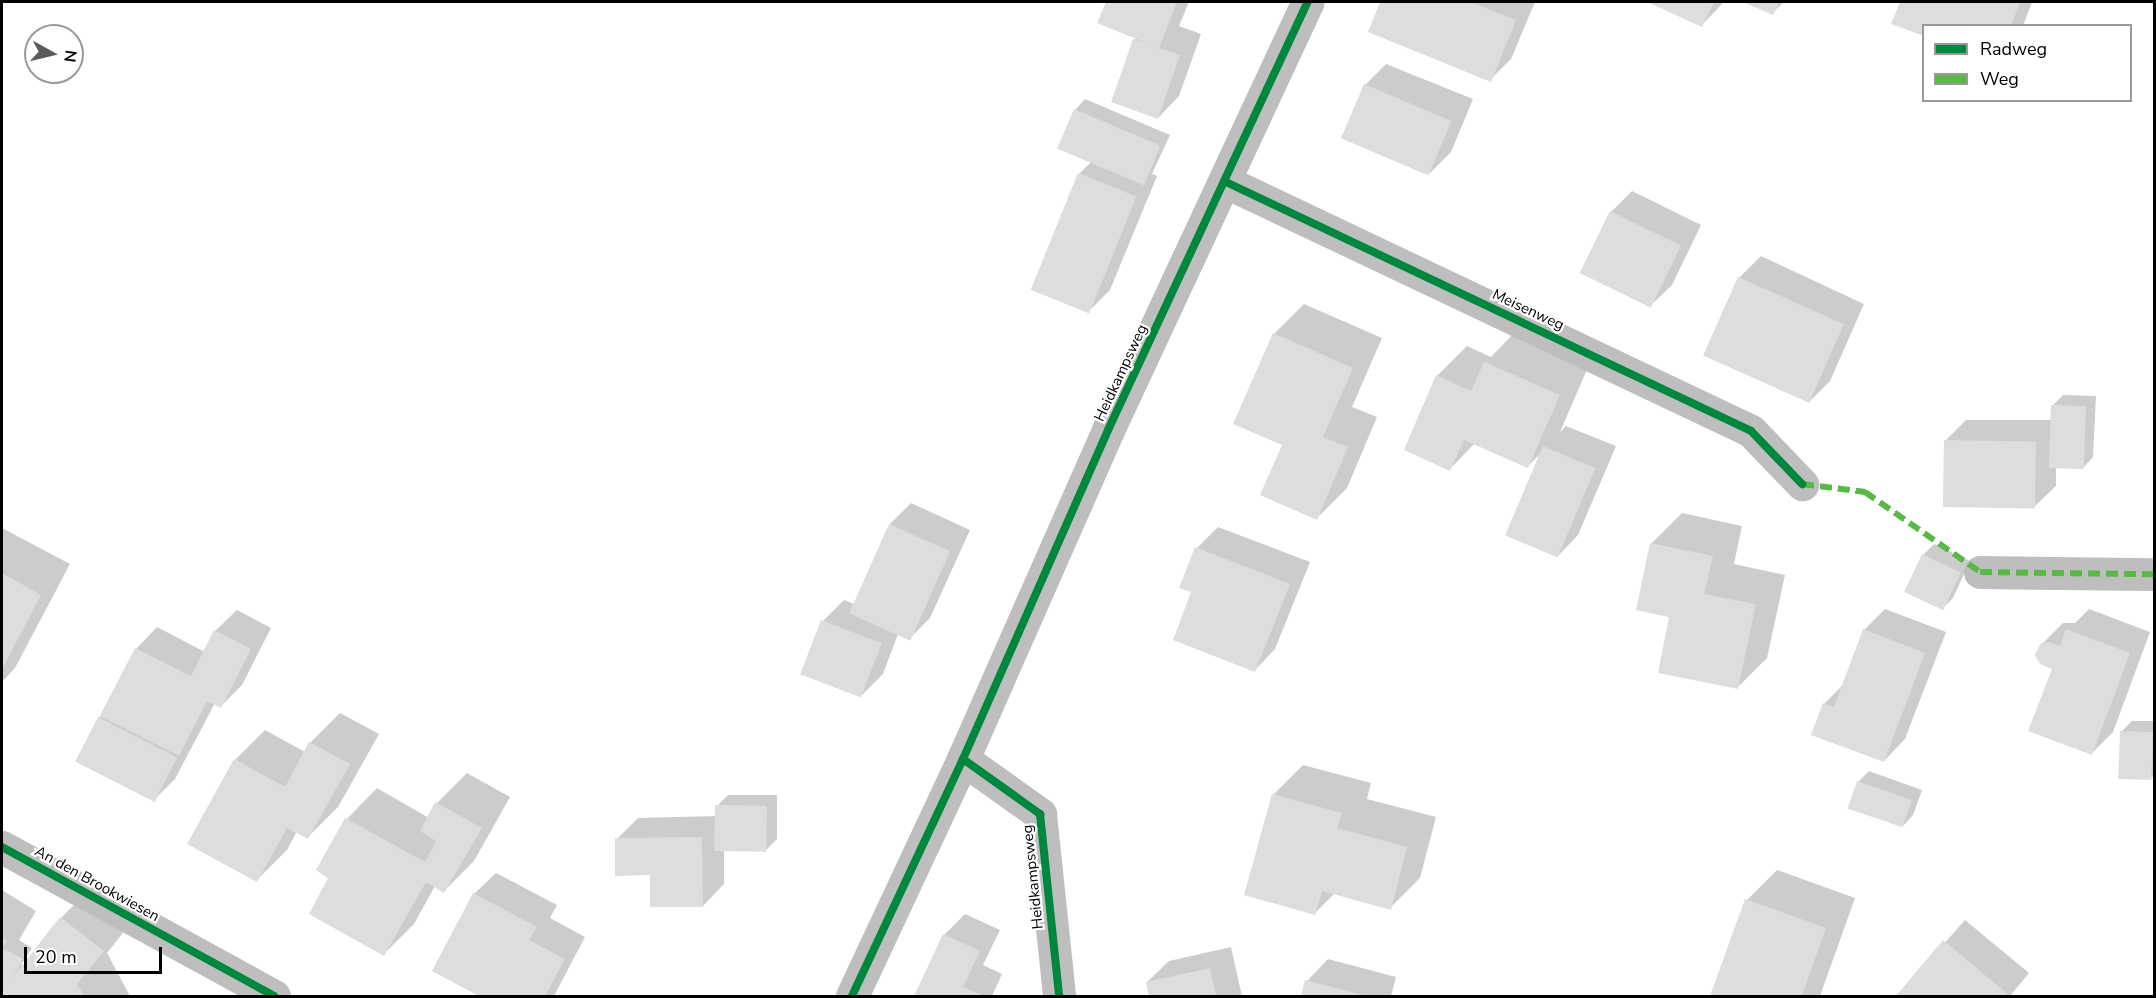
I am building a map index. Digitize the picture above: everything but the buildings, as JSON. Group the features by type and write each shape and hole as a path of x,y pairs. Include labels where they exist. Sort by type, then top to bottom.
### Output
{"street":[{"name":"Heidkampsweg","path":"852,996 963,759 1108,430 1226,182 1308,2"},
{"name":"Meisenweg","path":"1226,182 1751,431 1802,484"},
{"path":"1980,572 2154,574"},
{"name":"Heidkampsweg","path":"963,759 1040,814 1059,996"},
{"name":"An den Brookwiesen","path":"2,847 274,996"}],"marked path":[{"path":"1802,484 1865,492 1980,572 2154,574"}],"cycle path":[{"path":"852,996 963,759 1108,430 1308,2"},
{"path":"1226,182 1751,431 1802,484"},
{"path":"963,759 1040,814 1059,996"},
{"path":"2,847 274,996"}]}
